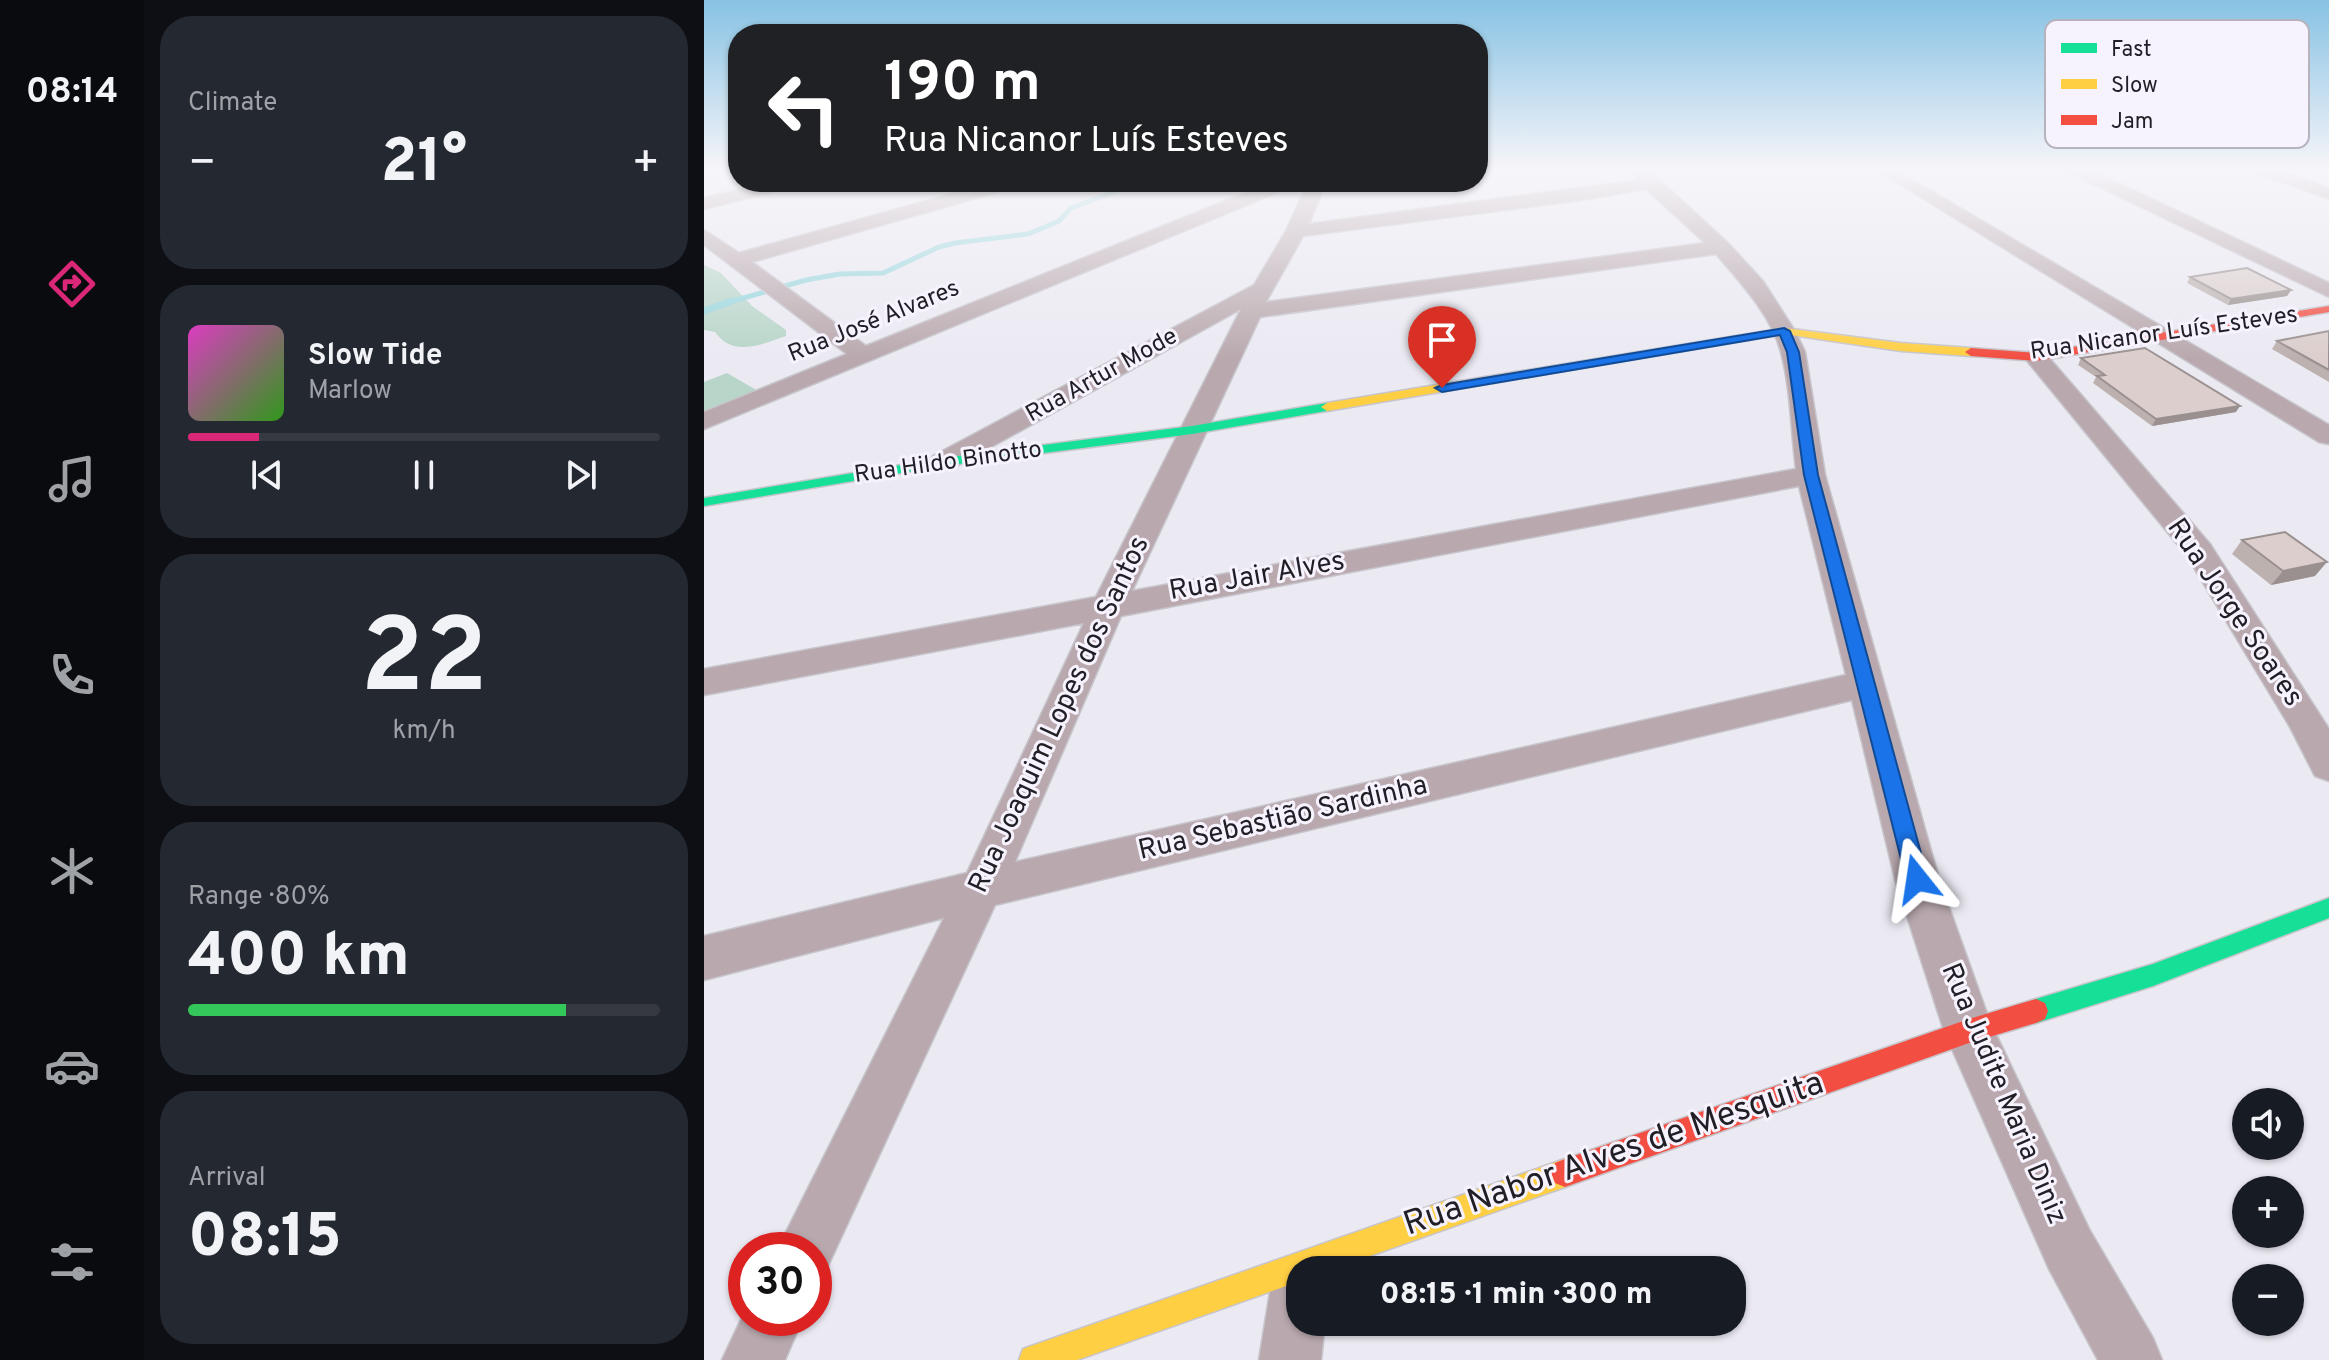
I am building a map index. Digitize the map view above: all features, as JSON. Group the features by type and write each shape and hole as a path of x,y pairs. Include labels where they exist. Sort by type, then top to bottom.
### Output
{"street":[{"path":"736,260 834,232"},
{"name":"Rua José Alvares","path":"704,421 1163,232"},
{"name":"Rua Joaquim Lopes dos Santos","path":"815,1232 981,889 1109,604 1192,430 1257,300 1295,232"},
{"name":"Rua Judite Maria Diniz","path":"1705,232 1755,286 1784,331 1793,352 1811,475 1917,879 1969,1031 2069,1249 2131,1360"},
{"path":"1988,232 2329,436"},
{"path":"2208,232 2329,291"},
{"path":"704,236 863,355"},
{"path":"1257,300 1721,247"},
{"name":"Rua Artur Mode","path":"943,462 1257,300"},
{"name":"Rua Nicanor Luís Esteves","path":"1192,430 1784,331 1901,347 2036,357 2329,309"},
{"name":"Rua Jorge Soares","path":"2036,357 2199,551 2306,721 2329,765"},
{"name":"Rua Hildo Binotto","path":"704,502 943,462 1192,430"},
{"name":"Rua Jair Alves","path":"704,682 1811,475"},
{"name":"Rua Sebastião Sardinha","path":"704,958 981,889 1864,684"},
{"name":"Rua Nabor Alves de Mesquita","path":"1349,1256 1969,1031 2153,975 2329,908"},
{"name":"Rua Nabor Alves de Mesquita","path":"1034,1360 1286,1278"},
{"path":"753,1360 764,1336"},
{"path":"1290,1360 1293,1336"}],"green space":[{"path":"704,265 721,273 752,306 786,330 786,336 739,347 722,340 715,332 704,330"},
{"path":"727,373 758,391 704,414 704,382"}],"building":[{"path":"2247,268 2291,290 2231,299 2190,277"},
{"path":"2329,331 2329,370 2277,341"},
{"path":"2145,348 2240,406 2156,419 2097,376 2105,375 2081,358"},
{"path":"2285,532 2327,562 2283,571 2242,540"}],"waterway":[{"path":"728,302 806,280 840,274 883,273 939,247 955,243 1032,232"},
{"path":"728,302 732,301"},
{"path":"704,311 728,302"}],"traffic: fast":[{"path":"704,502 943,462 1192,430 1327,407"},
{"path":"2036,1011 2153,975 2329,908"}],"traffic: slow":[{"path":"1327,407 1784,331 1901,347 1971,352"},
{"path":"1034,1360 1565,1173"}],"traffic: jam":[{"path":"1971,352 2036,357 2329,309"},
{"path":"1565,1173 1969,1031 2036,1011"}],"route":[{"path":"1442,388 1784,331 1793,352 1811,475 1917,879"}]}
